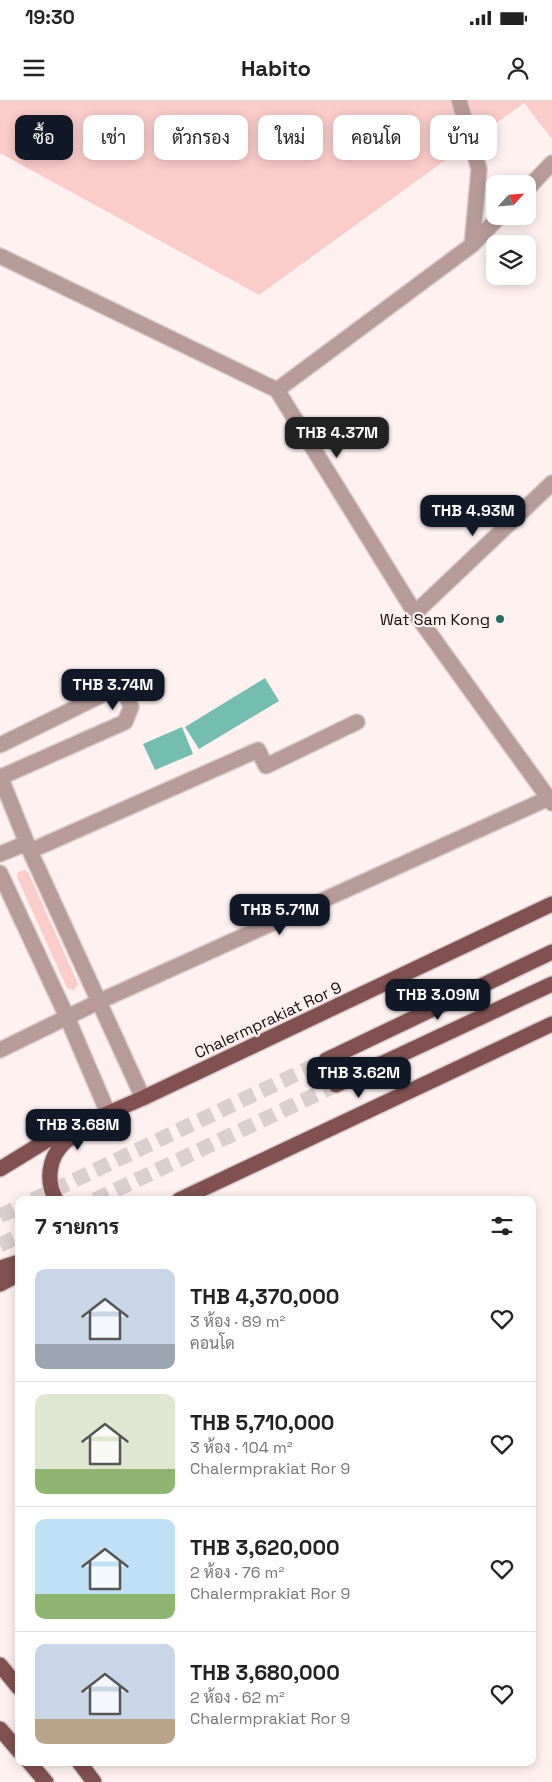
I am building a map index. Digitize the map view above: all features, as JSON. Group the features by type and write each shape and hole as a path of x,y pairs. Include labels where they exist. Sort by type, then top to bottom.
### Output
{"main road":[{"name":"Chalermprakiat Ror 9","path":"0,1169 49,1140 143,1098 552,904"},
{"path":"326,1060 552,952"},
{"path":"336,1085 552,984"},
{"path":"186,1196 552,1024"},
{"path":"54,1196 50,1184 50,1169 55,1155 64,1143 108,1113"},
{"path":"0,1162 49,1140"},
{"path":"0,1268 15,1263"},
{"path":"0,1284 15,1276"},
{"path":"0,1665 15,1683"},
{"path":"0,1729 15,1746"},
{"path":"32,1766 46,1782"},
{"path":"82,1766 94,1782"}],"street":[{"path":"459,100 479,169 472,246"},
{"path":"536,180 552,163"},
{"path":"277,390 472,246 492,225"},
{"path":"0,256 277,390 415,613 551,800 100,1001 0,1050"},
{"path":"415,613 552,483"},
{"path":"0,745 122,685 131,707 125,722 0,776 29,847 143,1098"},
{"path":"0,854 29,847 258,750 266,766 358,722"},
{"path":"0,874 67,1017 108,1113"}],"shaded area":[{"path":"0,100 552,100 552,139 524,103 497,123 497,115 430,115 430,160 445,160 259,295 0,153"},
{"path":"265,678 279,701 199,749 185,727"},
{"path":"182,727 193,754 155,770 143,744"},
{"path":"24,870 28,872 78,984 75,989 67,988 17,877 18,872"}],"tunnel":[{"path":"41,1196 326,1060"},
{"path":"103,1196 336,1085"},
{"path":"0,1216 15,1209"},
{"path":"0,1245 15,1238"}],"place":[{"name":"Wat Sam Kong","path":"500,619"}]}
